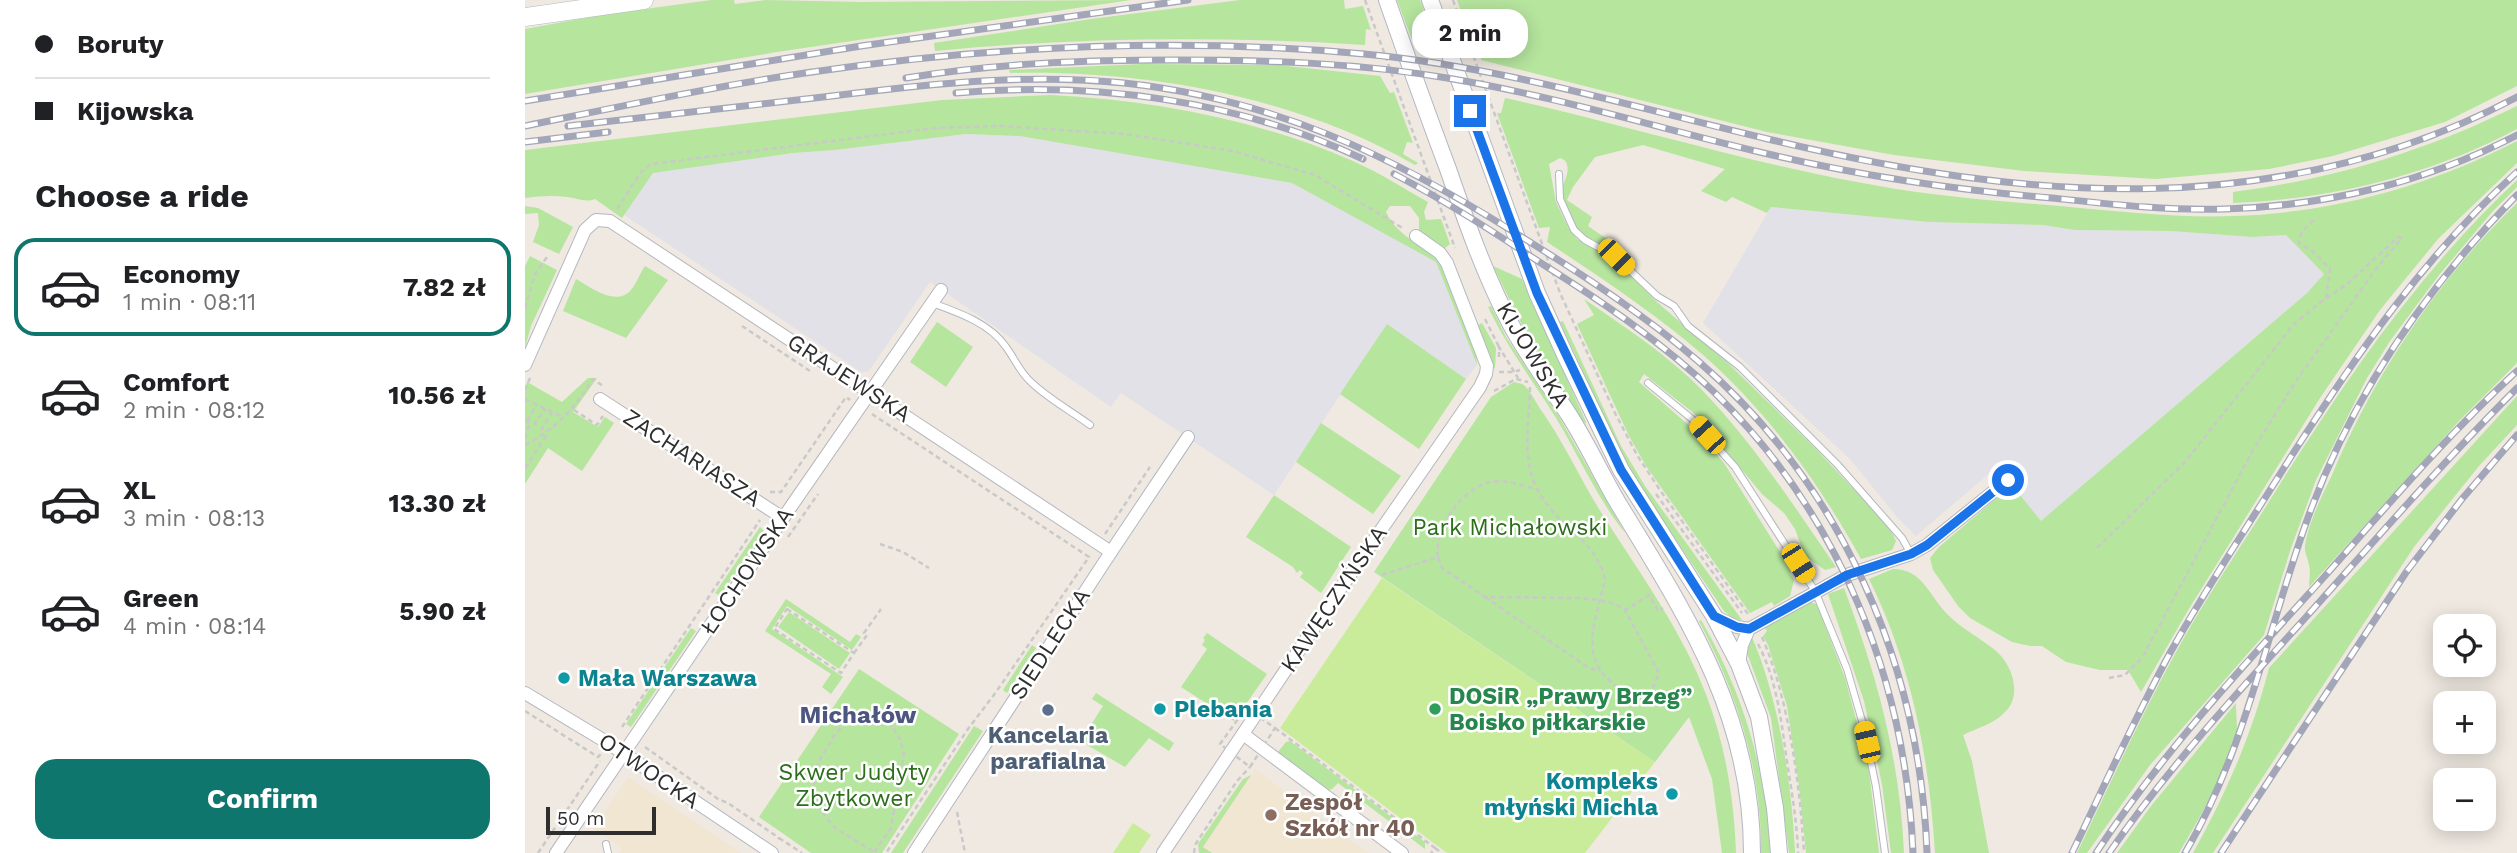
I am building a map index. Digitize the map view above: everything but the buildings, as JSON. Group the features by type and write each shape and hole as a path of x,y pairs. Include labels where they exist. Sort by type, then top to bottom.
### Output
{"main road":[{"path":"525,17 644,0"}],"street":[{"name":"KIJOWSKA","path":"1387,0 1466,221 1508,320 1570,417 1677,601 1718,680 1743,760 1750,802 1752,853"},
{"name":"KIJOWSKA","path":"1430,0 1537,293 1621,470 1714,616 1739,664 1759,717 1775,808 1779,853"},
{"path":"525,365 529,344 586,230 596,220 610,220"},
{"name":"GRAJEWSKA","path":"610,220 1111,552"},
{"path":"1416,236 1440,253 1447,263 1492,372"},
{"name":"ŁOCHOWSKA","path":"557,853 940,290"},
{"name":"KAWĘCZYŃSKA","path":"1163,853 1332,601 1492,372"},
{"name":"ZACHARIASZA","path":"602,393 783,518"},
{"name":"SIEDLECKA","path":"914,853 1188,437"},
{"path":"1714,616 1737,627 1753,626 1847,575 1911,554 1940,537 2008,480"},
{"path":"1739,664 1742,645 1753,626"},
{"name":"OTWOCKA","path":"525,693 624,754 770,852"},
{"path":"1243,734 1402,853"}],"lane":[{"path":"1559,174 1557,185 1560,199 1574,230 1585,240 1616,257 1657,296 1674,306 1688,326 1740,368 1837,464 1902,538 1911,554"},
{"path":"932,303 960,313 991,331 1005,345 1018,368 1032,383 1090,425"},
{"path":"1648,383 1692,419 1735,467 1815,591 1847,669 1864,728 1885,853"},
{"path":"606,845 608,853"}],"path":[{"path":"1365,0 1458,256"},
{"path":"1448,0 1450,8"},
{"path":"1453,0 1560,293 1615,413 1637,455 1660,490 1736,594 1750,618 1784,709 1804,853"},
{"path":"610,220 641,172 651,164 935,128 999,126 1125,134 1233,151 1315,175 1416,236"},
{"path":"2315,219 2302,231 2299,243 2315,253 2330,269 2326,298"},
{"path":"2098,548 2185,462 2294,324 2346,285 2398,237 2402,237 2294,384 2253,450 2142,658 2125,675 2109,678"},
{"path":"525,308 535,274 547,257"},
{"path":"1553,290 1568,324"},
{"path":"1481,313 1519,380"},
{"path":"739,324 813,373"},
{"path":"1497,388 1492,372 1499,347"},
{"path":"1492,372 1520,370 1537,396"},
{"path":"525,468 548,433 572,409 593,379 602,393"},
{"path":"1594,382 1639,469"},
{"path":"1485,597 1601,600 1615,604 1625,610 1657,665 1657,681 1653,688 1634,695 1619,689 1601,671 1591,651 1591,638 1601,600 1605,579 1597,558 1546,503 1538,490 1526,454 1530,385"},
{"path":"764,492 781,492 845,395 1089,557"},
{"path":"525,399 564,417"},
{"path":"525,437 537,404"},
{"path":"529,422 545,408"},
{"path":"572,409 597,425 606,412"},
{"path":"541,429 552,412"},
{"path":"529,422 548,433"},
{"path":"525,445 548,433"},
{"path":"886,853 968,729 1152,463"},
{"path":"1646,480 1753,626 1777,699 1795,811 1798,853"},
{"path":"1538,490 1509,482 1490,482 1477,488 1464,497 1445,523 1439,539 1438,557 1442,568 1589,668 1601,671"},
{"path":"784,544 818,493"},
{"path":"616,732 622,727 761,520 759,514"},
{"path":"880,544 903,552 929,568"},
{"path":"1382,575 1438,557"},
{"path":"1625,610 1649,595 1658,611 1666,606"},
{"path":"855,653 787,609 774,629 841,673 855,653 867,635 864,633 881,609"},
{"path":"864,713 873,713 892,726 904,753 891,828 875,852 834,827 818,804 813,779 824,750 835,734 846,722 864,713"},
{"path":"622,727 645,744 646,749 802,853"},
{"path":"1275,728 1442,853"},
{"path":"598,757 613,769"},
{"path":"538,853 600,761"},
{"path":"1194,853 1195,845 1237,781 1250,767"},
{"path":"770,852 779,838"},
{"path":"1431,853 1435,848"}],"shaded area":[{"path":"966,134 1020,136 1293,183 1436,262 1477,365 1466,379 1387,324 1274,495 1121,393 1111,407 930,282 869,371 861,372 624,215 652,173 793,153"},
{"path":"1771,207 1929,222 2043,225 2075,230 2170,231 2253,237 2286,235 2324,274 2307,293 2041,522 1997,467 1916,536 1896,516 1850,459 1703,323"},
{"name":"Zespół Szkół nr 40","path":"1255,769 1368,853 1212,853 1203,847"},
{"path":"628,777 741,853 619,853 622,848 594,829"}],"green space":[{"path":"711,0 734,0 735,4 765,0 1131,0 777,52 525,94 525,29 601,15"},
{"path":"1240,0 1344,0 1345,9 1363,6 1371,30 1366,29 1365,45 1150,39 935,51 934,43"},
{"path":"1397,0 1420,0 1432,33 1412,40"},
{"path":"1457,0 2517,0 2517,86 2445,122 2333,156 2269,169 2156,179 2024,171 1894,155 1767,132 1481,60 1482,45 1472,42"},
{"path":"1142,64 1278,65 1380,76 1390,93 1394,92 1413,143 1407,142 1403,154 1418,163 1415,165 1320,121 1219,92 1114,76 1010,73 1009,70"},
{"path":"1051,95 1167,107 1243,123 1353,161 1428,202 1424,212 1426,220 1441,219 1450,244 1445,248 1419,231 1419,218 1410,206 1390,206 1386,212 1403,234 1440,263 1476,354 1477,365 1436,262 1292,183 1020,136 966,134 793,153 653,173 622,218 595,199 551,196 525,198 525,150 942,100"},
{"path":"1505,98 1749,159 1896,189 2151,214 2270,214 2343,203 2415,184 2517,141 2517,163 2438,239 2380,310 2320,398 2187,612 2141,692 2128,670 2100,670 2066,662 2042,646 2012,642 1970,618 1958,606 1933,570 1930,558 1939,547 2012,485 2041,521 2307,293 2324,274 2286,235 2253,237 2170,231 2075,230 2043,225 1929,222 1771,207 1767,213 1732,197 1726,202 1701,191 1725,169 1643,145 1595,157 1567,200 1592,217 1588,226 1623,250 1620,252 1589,238 1573,223 1563,203 1567,163 1560,158 1549,164 1556,202 1577,239 1613,259 1658,303 1730,365 1816,449 1890,528 1896,541 1892,550 1861,559 1828,503 1791,450 1726,376 1665,324 1547,242 1550,227 1539,228 1497,113 1501,113"},
{"path":"2517,106 2517,129 2483,146 2414,172 2343,190 2270,201 2233,203 2233,192 2307,179 2379,161 2448,137"},
{"path":"2517,180 2517,187 2439,275 2390,341 2367,378 2316,480 2264,635 2150,765 2087,853 2077,853 2176,652 2311,436 2392,320 2451,248"},
{"path":"2517,203 2517,363 2459,421 2309,587 2310,568 2305,548 2309,527 2368,400 2435,296"},
{"path":"525,206 538,208 573,227 559,254 533,242 539,225 538,213 525,214"},
{"path":"530,256 557,270 531,326 525,348 525,266"},
{"path":"645,266 668,280 626,338 563,311 576,279 596,291 618,297 631,290"},
{"path":"1493,266 1522,279 1585,424 1526,333"},
{"path":"1584,299 1661,353 1722,411 1789,498 1836,567 1825,570 1805,556 1795,529 1784,513 1762,494 1696,415 1644,374 1639,382 1700,435 1724,463 1792,571 1790,573 1794,580 1790,596 1774,606 1772,602 1750,613 1646,466 1629,436 1577,324 1594,315"},
{"path":"1491,306 1506,337 1558,415 1625,533 1503,336 1488,307"},
{"path":"1563,321 1621,446 1645,486 1742,620 1734,619 1724,611 1638,484 1560,322"},
{"path":"937,322 973,347 946,387 910,362"},
{"path":"1482,323 1496,348 1495,369 1478,325"},
{"path":"1387,324 1466,379 1419,449 1340,394"},
{"path":"588,378 597,378 573,412 598,427 605,417 614,423 582,471 548,448 525,484 527,382 562,402"},
{"name":"Park Michałowski","path":"1514,382 1526,387 1548,420 1596,503 1674,627 1697,673 1714,716 1724,755 1731,793 1736,853 1722,853 1712,779 1689,717 1655,762 1374,572 1491,397"},
{"path":"2517,396 2517,425 2479,466 2414,547 2213,853 2193,853 2237,763 2269,668"},
{"path":"1321,423 1401,476 1373,514 1296,462"},
{"path":"1274,495 1351,547 1321,593 1300,577 1303,573 1300,570 1297,573 1293,567 1246,537"},
{"path":"760,527 764,531 720,596 715,593"},
{"path":"1893,569 1903,570 1919,579 1941,608 1959,625 1995,650 2010,671 2014,689 2010,705 2005,712 1996,720 1963,735 1972,761 1989,853 1935,853 1928,782 1916,713 1897,645 1869,579"},
{"name":"DOSiR „Prawy Brzeg” Boisko piłkarskie","path":"1382,578 1655,762 1585,853 1447,853 1280,728"},
{"path":"1844,588 1867,653 1885,718 1898,784 1904,853 1891,853 1882,784 1864,701 1828,594"},
{"path":"786,599 850,642 856,634 861,637 852,650 787,606 772,629 843,677 831,694 822,687 831,674 765,631"},
{"path":"1810,602 1816,604 1819,610 1845,678 1868,764 1879,853 1806,853 1787,706 1763,636 1767,631 1764,627"},
{"path":"789,612 850,653 839,669 778,627"},
{"path":"1701,620 1729,675 1750,732 1764,792 1771,853 1761,853 1757,792 1745,733 1725,676 1699,621"},
{"path":"691,628 696,631 631,727 626,724"},
{"path":"1207,633 1267,674 1234,721 1181,687 1207,649 1202,645"},
{"path":"1752,637 1770,688 1783,743 1795,853 1789,853 1771,718 1746,649"},
{"path":"1032,645 1036,648 1007,693 1003,690"},
{"name":"Skwer Judyty Zbytkower","path":"859,669 959,734 882,853 811,853 759,817"},
{"path":"1096,693 1174,743 1169,751 1149,738 1125,767 1087,745 1084,736 1103,706 1092,699"},
{"path":"2236,703 2237,730 2229,758 2179,853 2117,853 2151,806"},
{"path":"974,726 983,731 903,853 891,853"},
{"path":"1290,741 1425,842 1425,849 1400,830 1394,838 1390,836 1389,832 1394,825 1338,783 1328,790 1278,752"},
{"path":"1251,775 1203,847 1212,853 1199,853 1198,844 1243,779"},
{"path":"1133,823 1151,835 1139,853 1113,853"}],"railway":[{"path":"525,101 861,46 1188,0"},
{"path":"525,126 735,85 874,64 944,56 1084,47 1224,46 1364,54 1468,68 1867,161 1962,177 2057,186 2150,189 2243,182 2335,165 2427,138 2517,97"},
{"path":"906,78 1041,63 1109,61 1313,63 1380,69 1488,85 1768,154 1874,175 1980,191 2182,209 2263,207 2338,197 2448,166 2517,135"},
{"path":"568,126 941,84 1087,80 1178,91 1231,102 1329,135 1423,179 1564,264 1655,326 1698,361 1749,410 1794,464 1832,522 1864,583 1889,647 1909,714 1921,783 1927,853"},
{"path":"956,93 1060,90 1164,99 1266,122 1363,159"},
{"path":"525,142 608,132"},
{"path":"2072,853 2170,653 2312,424 2421,273 2483,204 2517,172"},
{"path":"1394,174 1489,229 1589,294 1674,357 1714,392 1758,440 1797,491 1830,546 1858,603 1880,663 1897,725 1908,788 1913,853"},
{"path":"2185,853 2224,774 2253,692 2305,526 2344,434 2367,391 2421,308 2483,231 2517,195"},
{"path":"2096,853 2148,780 2234,676 2418,471 2517,371"},
{"path":"2109,853 2179,761 2230,702 2411,500 2517,388"},
{"path":"2221,853 2407,571 2462,499 2517,435"}],"place":[{"name":"Mała Warszawa","path":"564,678"},
{"name":"Plebania","path":"1160,709"},
{"name":"DOSiR „Prawy Brzeg” Boisko piłkarskie","path":"1435,709"},
{"name":"Kancelaria parafialna","path":"1048,710"},
{"name":"Kompleks młyński Michla","path":"1672,794"},
{"name":"Zespół Szkół nr 40","path":"1271,815"}],"district":[{"name":"Michałów","path":"858,715"}],"route":[{"path":"1470,111 1537,293 1601,431 1642,506 1714,616 1737,627 1749,629 1847,575 1911,554 1927,545 2008,480"}]}
